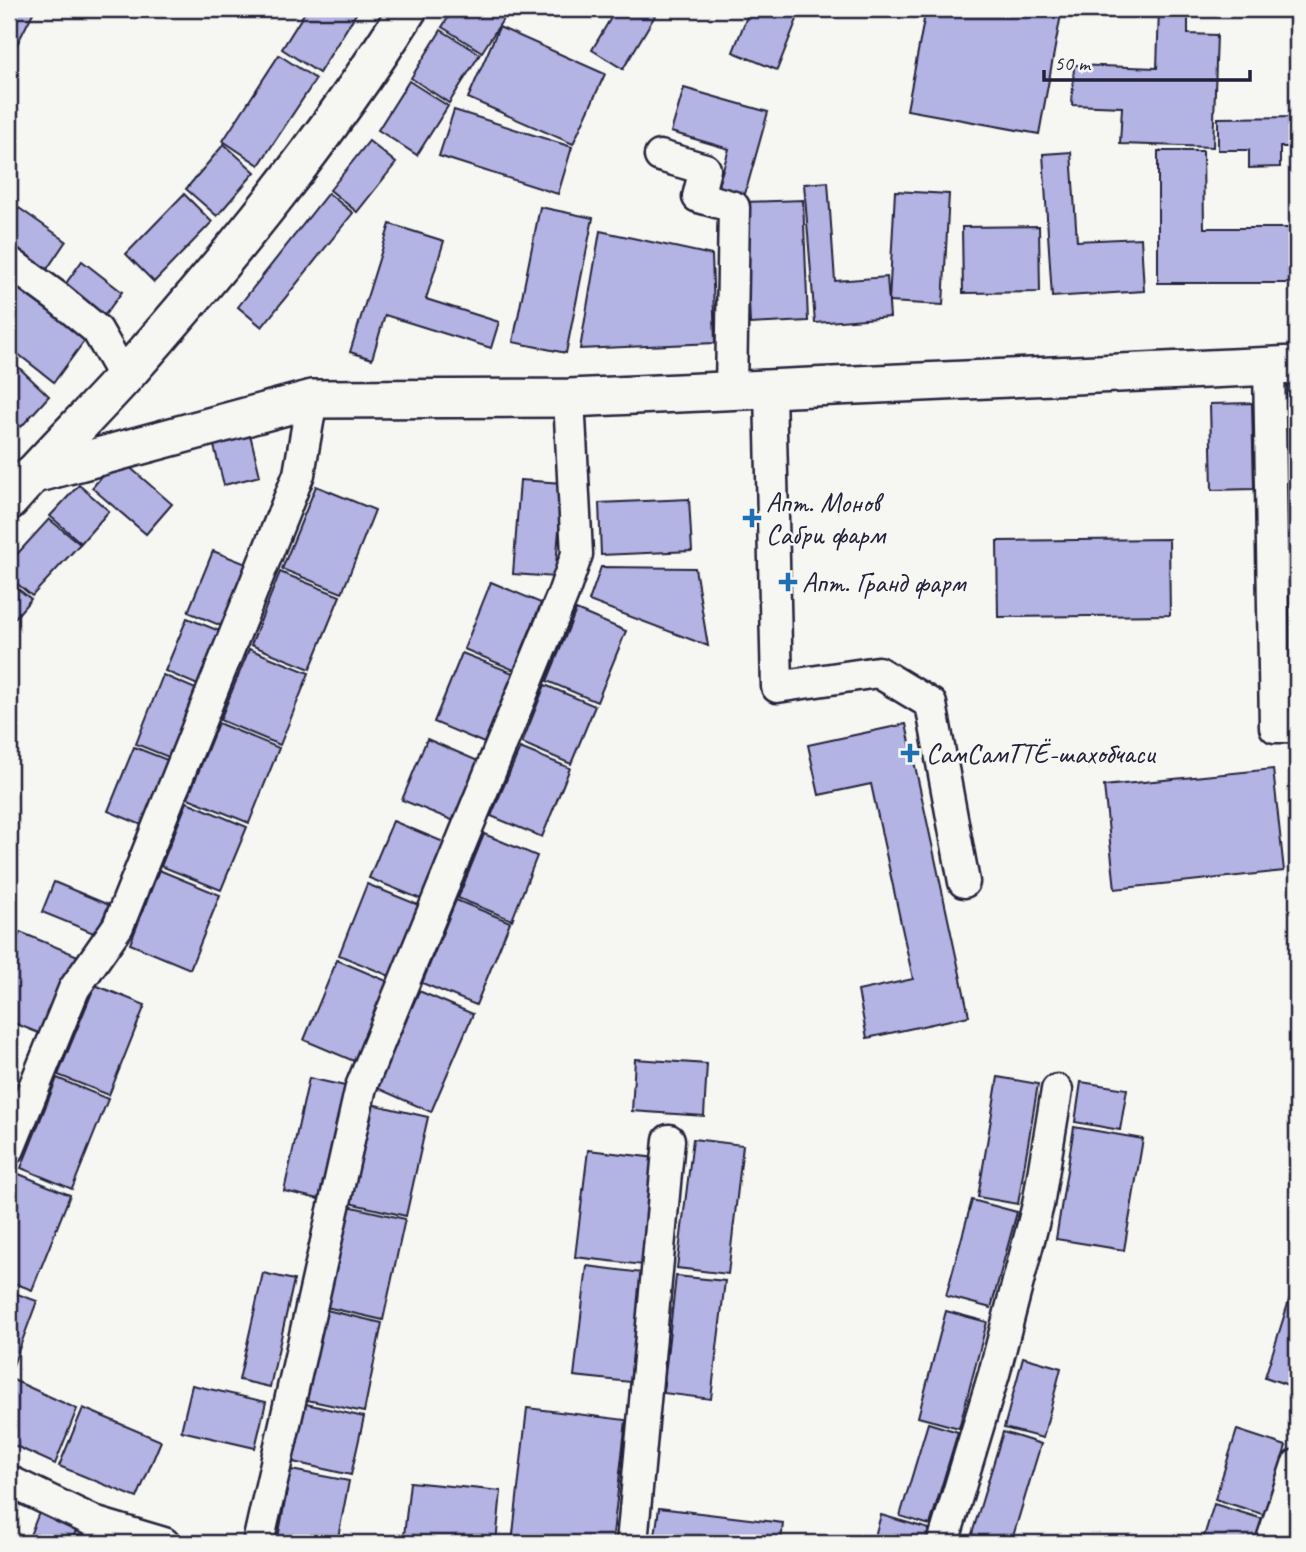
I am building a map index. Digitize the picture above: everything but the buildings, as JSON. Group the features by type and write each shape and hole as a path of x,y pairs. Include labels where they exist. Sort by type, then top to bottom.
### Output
{"main road":[{"path":"20,488 124,377 274,200 376,61 408,9"},
{"path":"20,488 312,398 569,398 1283,365"}],"street":[{"path":"660,156 705,169 698,197 734,207 731,392"},
{"path":"9,262 97,330 124,377"},
{"path":"1283,365 1275,727 1297,727"},
{"path":"770,390 777,687 878,672 931,704 964,882"},
{"path":"9,1149 74,989 118,926 299,474 312,398"},
{"path":"258,1543 361,1087 558,607 577,554 569,398"},
{"path":"943,1543 994,1374 1038,1205 1057,1090"},
{"path":"632,1543 669,1140"},
{"path":"1272,1543 1297,1465"},
{"path":"9,1481 97,1523 164,1543"}],"place":[{"name":"Апт. Монов Сабри фарм","path":"752,518"},
{"name":"Апт. Гранд фарм","path":"788,582"},
{"name":"СамСамТТЁ-шахобчаси","path":"910,753"}]}
